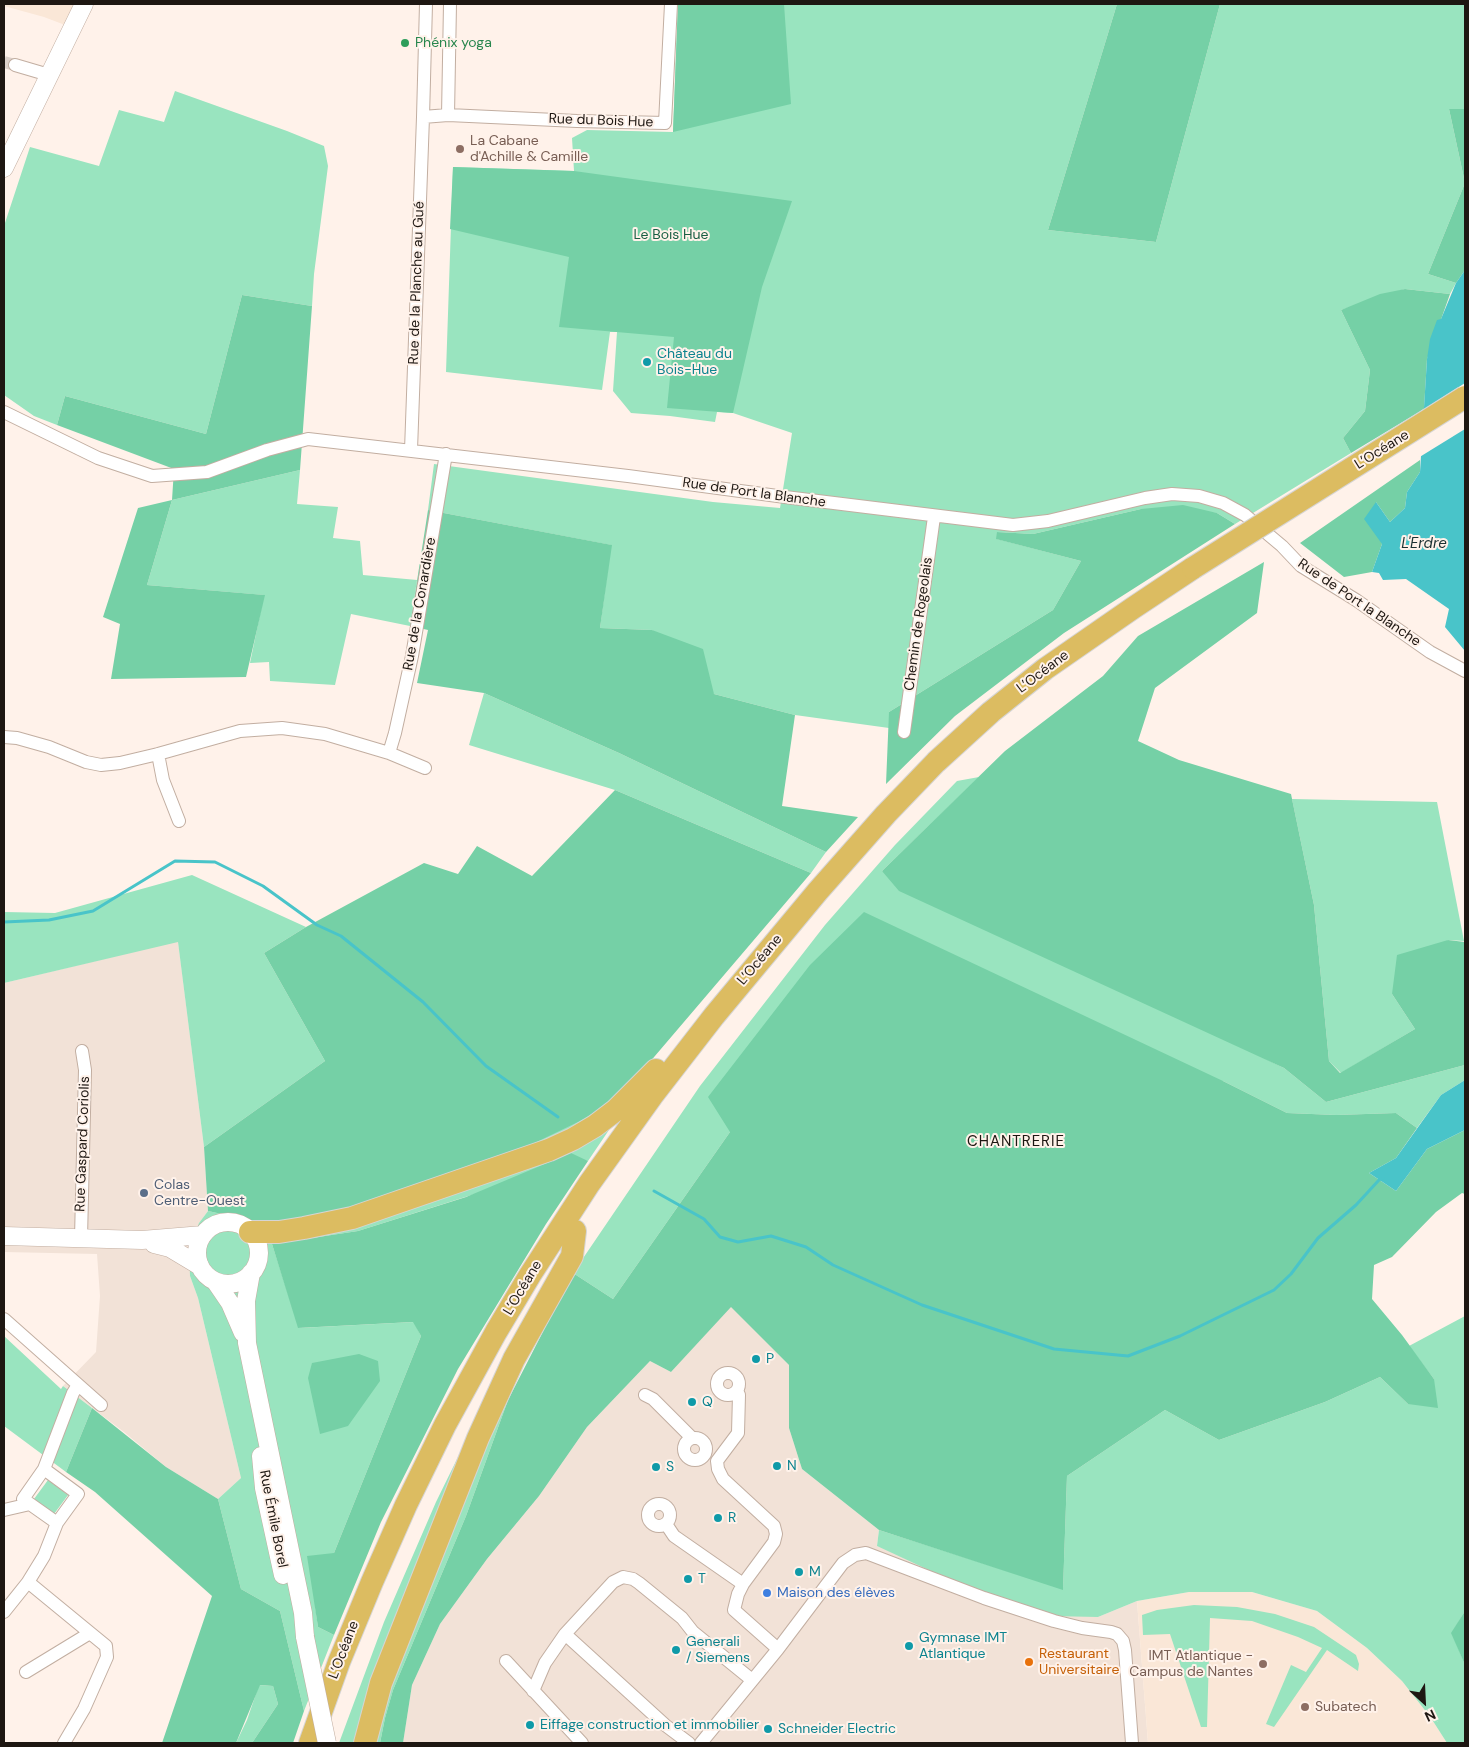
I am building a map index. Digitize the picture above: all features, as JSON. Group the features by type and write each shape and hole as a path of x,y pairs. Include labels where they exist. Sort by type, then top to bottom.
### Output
{"highway":[{"name":"L’Océane","path":"326,1743 376,1609 431,1486 501,1353 575,1231 633,1146 711,1043 855,870 926,793 981,740 1032,698 1199,574 1465,397"},
{"name":"L’Océane","path":"310,1743 339,1662 388,1545 438,1441 492,1339 530,1275 589,1184 652,1096 714,1016 868,834 909,789 950,749 991,712 1045,669 1133,608 1199,574 1465,416"},
{"path":"250,1232 287,1231 352,1218 557,1146 595,1126 616,1110 653,1073 692,1028 714,1016"},
{"path":"365,1743 381,1683 475,1447 514,1359 572,1256 575,1231"}],"street":[{"path":"4,168 84,4"},
{"name":"Rue de la Planche au Gué","path":"410,450 426,4"},
{"path":"423,116 448,115 450,4"},
{"name":"Rue du Bois Hue","path":"448,115 665,123 671,4"},
{"path":"8,63 49,75"},
{"name":"Rue de Port la Blanche","path":"4,412 98,458 152,476 207,472 267,450 308,439 633,476 1013,525 1048,521 1145,498 1172,494 1199,496 1223,503 1245,515 1282,546 1301,566 1356,600 1430,652 1465,671"},
{"name":"Rue de la Conardière","path":"389,752 412,656 446,454"},
{"name":"Chemin de Rogeolais","path":"904,732 934,516"},
{"path":"4,736 49,747 86,762 100,765 120,763 158,754 240,731 282,728 325,734 389,752 425,768"},
{"path":"158,754 163,780 179,822"},
{"name":"Rue Gaspard Coriolis","path":"81,1238 85,1070 82,1051"},
{"path":"225,1223 238,1225 250,1232 256,1243 257,1263 244,1280 224,1284 214,1281 206,1275 200,1266 197,1251 203,1235 214,1226 225,1223"},
{"path":"4,1236 142,1240 203,1235"},
{"path":"142,1240 170,1248 200,1266"},
{"name":"Rue Émile Borel","path":"247,1343 246,1292 251,1273"},
{"name":"Rue Émile Borel","path":"214,1281 230,1303 247,1343 303,1613 305,1637 326,1743"},
{"path":"4,1318 101,1405"},
{"path":"57,1523 23,1499 44,1469 72,1393 78,1385"},
{"path":"736,1391 739,1404 738,1433 717,1461 718,1469 724,1479 774,1526 776,1534 774,1542 743,1584 734,1610 778,1649"},
{"path":"645,1394 653,1399 692,1438"},
{"path":"704,1456 706,1449 704,1442 699,1438 692,1438 684,1445 686,1455 695,1460 704,1456 717,1461"},
{"path":"4,1612 28,1582 44,1556 57,1523 78,1494 44,1469"},
{"path":"4,1510 30,1504"},
{"path":"666,1524 674,1536 743,1584"},
{"path":"702,1743 849,1558 866,1553 984,1598 1054,1621 1117,1634 1124,1645 1132,1743"},
{"path":"533,1691 545,1663 565,1634 613,1582 623,1577 633,1578 682,1618 693,1632 752,1680"},
{"path":"28,1582 106,1646 107,1657 84,1709 64,1743"},
{"path":"26,1672 90,1633"},
{"path":"565,1634 666,1725 689,1743"},
{"path":"506,1661 582,1743"}],"shaded area":[{"path":"4,4 75,4 65,25 4,6"},
{"path":"178,941 204,1147 208,1211 199,1223 190,1276 198,1298 241,1478 218,1499 166,1467 124,1432 63,1386 96,1352 100,1296 97,1254 4,1252 4,983"},
{"path":"731,1306 789,1365 789,1428 802,1469 879,1530 877,1546 1098,1617 1137,1601 1148,1743 403,1743 412,1685 440,1624 487,1559 539,1496 587,1427 650,1361 671,1372"},
{"name":"IMT Atlantique - Campus de Nantes","path":"1189,1592 1252,1592 1317,1611 1367,1648 1402,1681 1431,1718 1447,1743 1148,1743 1137,1601"}],"green space":[{"name":"Le Bois Hue","path":"678,4 1117,4 1048,230 1156,242 1220,4 1465,4 1465,109 1449,109 1465,183 1428,274 1456,283 1450,294 1405,289 1341,310 1370,370 1365,411 1343,438 1351,453 1235,524 1217,513 1141,509 1033,534 997,532 997,539 1081,561 1053,610 889,712 889,728 795,715 714,694 652,630 600,628 611,545 428,510 434,464 713,502 780,508 792,433 733,413 717,412 715,422 631,413 613,391 617,332 610,332 602,390 446,372 453,167 574,171 572,138 587,130 673,132"},
{"path":"678,4 784,4 791,104 673,132"},
{"path":"1117,4 1220,4 1156,242 1048,230"},
{"path":"175,91 324,146 328,166 314,274 312,306 242,295 206,434 65,396 57,425 34,416 4,395 4,226 30,147 99,166 119,110 164,122"},
{"path":"1449,109 1465,109 1465,183"},
{"name":"Le Bois Hue","path":"453,167 574,171 792,201 762,287 733,413 667,408 674,337 559,327 569,257 450,229"},
{"path":"1465,183 1465,270 1456,283 1428,274"},
{"path":"1405,289 1450,294 1427,359 1424,409 1351,453 1343,438 1365,411 1370,370 1341,310 1380,294"},
{"path":"242,295 312,306 300,470 172,500 174,469 57,425 65,396 206,434"},
{"path":"1420,460 1420,472 1407,492 1405,508 1390,522 1376,502 1382,544 1372,572 1344,577 1300,543"},
{"path":"300,470 297,504 338,507 333,538 360,541 363,575 417,580 410,626 351,614 335,685 270,681 269,662 250,663 264,595 147,585 172,500"},
{"path":"172,500 147,585 265,595 246,677 111,679 120,624 103,617 138,508"},
{"path":"1183,505 1217,513 1235,524 1064,633 955,716 886,784 889,712 1053,610 1081,561 996,539 997,532 1033,534 1141,509"},
{"path":"428,510 612,545 600,628 652,630 703,649 714,694 795,715 782,806 858,817 826,852 619,753 484,693 417,683 428,630 410,626"},
{"path":"1264,562 1257,613 1155,688 1138,741 1179,760 1291,794 1314,905 1329,1061 1340,1073 1415,1029 1392,994 1397,955 1448,940 1465,942 1465,1065 1326,1102 1284,1068 899,891 882,871 1005,751 1103,676 1138,636"},
{"path":"484,693 619,753 826,852 811,873 615,790 469,745"},
{"path":"979,777 882,871 1284,1068 1326,1102 1465,1065 1465,1080 1441,1095 1417,1128 1396,1113 1336,1115 1287,1113 1223,1081 730,1132 613,1299 573,1273 700,1086 825,925 895,845 957,781"},
{"path":"615,790 811,873 643,1070 607,1105 578,1122 520,1150 337,1212 274,1222 249,1220 208,1211 204,1147 325,1061 264,953 306,927 424,863 458,874 477,846 532,876"},
{"path":"1292,799 1437,802 1464,941 1448,940 1392,994 1415,1029 1341,1073 1329,1061 1314,905"},
{"path":"192,875 306,927 264,953 325,1061 204,1147 178,942 4,983 4,912 55,913"},
{"path":"864,912 1287,1113 1336,1115 1396,1113 1417,1128 1396,1158 1369,1173 1396,1191 1427,1149 1465,1130 1465,1194 1462,1193 1436,1212 1392,1257 1374,1265 1372,1299 1402,1335 1434,1379 1438,1408 1408,1404 1380,1377 1325,1402 1219,1440 1165,1410 1067,1476 1063,1590 879,1530 802,1469 789,1428 789,1365 731,1307 671,1372 650,1361 587,1427 539,1496 487,1559 440,1624 412,1685 403,1743 380,1743 393,1690 466,1516 508,1400 573,1273 613,1299 730,1132 708,1097 810,965"},
{"path":"606,1105 613,1124 588,1161 582,1160 358,1231 272,1244 299,1328 414,1322 421,1336 315,1605 318,1627 334,1635 304,1711 280,1611 241,1589 218,1499 241,1478 198,1298 190,1276 189,1248 199,1223 208,1211 249,1220"},
{"path":"571,1153 588,1161 546,1224 458,1369 381,1522 334,1635 318,1627 307,1556 334,1553 421,1336 413,1322 298,1328 272,1244 358,1231 466,1197"},
{"path":"1465,1316 1465,1611 1452,1633 1465,1665 1465,1743 1447,1743 1431,1718 1402,1681 1367,1648 1317,1611 1252,1592 1189,1592 1137,1601 1098,1617 1050,1616 959,1584 877,1546 879,1530 1063,1589 1067,1476 1165,1410 1219,1440 1325,1402 1380,1377 1408,1404 1434,1379 1409,1346"},
{"path":"4,1336 61,1389 63,1386 92,1408 66,1472 4,1426"},
{"path":"359,1354 378,1361 380,1381 348,1426 320,1434 308,1378 312,1363"},
{"path":"508,1400 466,1516 393,1690 380,1743 339,1743 384,1622 436,1502 483,1406"},
{"path":"92,1408 166,1467 218,1499 241,1589 280,1611 304,1711 293,1743 252,1743 278,1704 273,1686 260,1685 236,1743 162,1743 212,1596 95,1492 66,1472"},
{"path":"48,1480 68,1495 54,1514 34,1499"},
{"path":"1194,1605 1237,1607 1275,1614 1314,1627 1356,1655 1359,1664 1358,1671 1327,1650 1274,1727 1266,1724 1291,1665 1306,1672 1322,1648 1298,1637 1252,1621 1210,1618 1207,1727 1201,1727 1170,1634 1143,1635 1142,1615 1157,1610"},
{"path":"1465,1611 1465,1665 1451,1633"},
{"path":"259,1685 273,1686 278,1704 252,1743 236,1743 247,1720"}],"water":[{"name":"L'Erdre","path":"1465,270 1465,651 1445,627 1449,609 1406,579 1383,580 1379,573 1372,572 1382,544 1364,519 1376,502 1390,522 1405,508 1407,492 1420,472 1430,339 1437,320 1441,319 1456,283"},
{"path":"1465,1080 1465,1130 1427,1149 1396,1191 1369,1173 1396,1158 1441,1095"}],"pier":[{"path":"1465,383 1465,429 1418,458 1421,411"}],"waterway":[{"path":"4,922 49,920 93,911 175,861 215,862 263,886 317,925 341,936 423,1002 486,1066 558,1117"},
{"path":"654,1191 704,1219 720,1237 738,1242 771,1236 806,1247 833,1265 922,1305 1054,1349 1128,1356 1180,1336 1274,1290 1291,1274 1318,1238 1356,1205 1383,1178"}],"tunnel":[{"path":"4,62 15,65"}],"place":[{"name":"Phénix yoga","path":"405,43"},
{"name":"La Cabane d'Achille & Camille","path":"460,149"},
{"name":"Château du Bois-Hue","path":"647,362"},
{"name":"Colas Centre-Ouest","path":"144,1193"},
{"name":"P","path":"756,1359"},
{"name":"Q","path":"692,1402"},
{"name":"N","path":"777,1466"},
{"name":"S","path":"656,1467"},
{"name":"R","path":"718,1518"},
{"name":"M","path":"799,1572"},
{"name":"T","path":"688,1579"},
{"name":"Maison des élèves","path":"767,1593"},
{"name":"Gymnase IMT Atlantique","path":"909,1646"},
{"name":"Generali / Siemens","path":"676,1650"},
{"name":"Restaurant Universitaire","path":"1029,1662"},
{"name":"IMT Atlantique - Campus de Nantes","path":"1263,1664"},
{"name":"Subatech","path":"1305,1707"},
{"name":"Eiffage construction et immobilier","path":"530,1725"},
{"name":"Schneider Electric","path":"768,1729"}],"district":[{"name":"CHANTRERIE","path":"1016,1142"}]}
